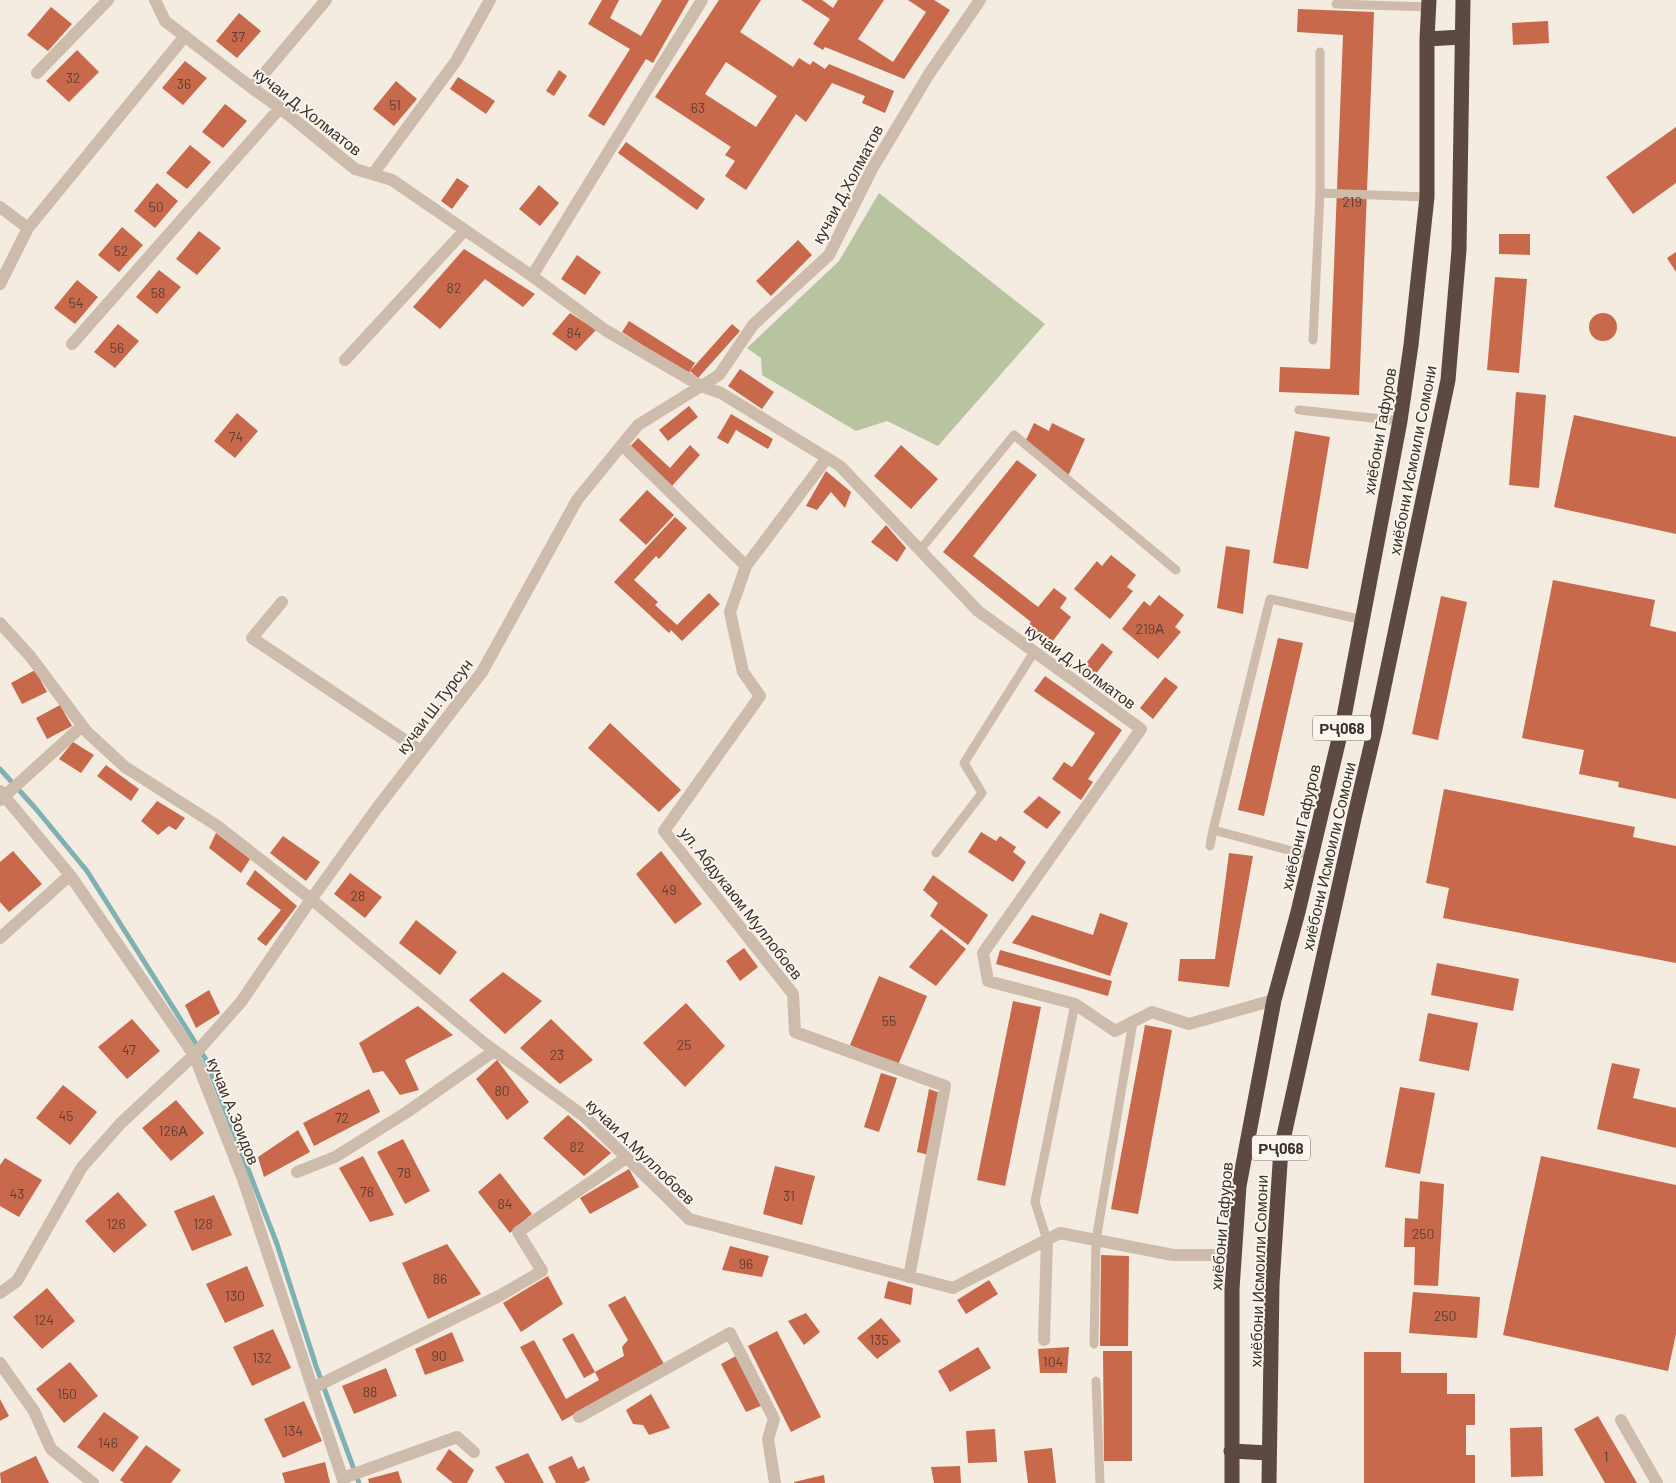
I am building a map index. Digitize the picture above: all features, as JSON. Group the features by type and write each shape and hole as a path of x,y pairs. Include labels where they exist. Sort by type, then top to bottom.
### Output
{"highway":[{"name":"хиёбони Исмоили Сомони","path":"1270,1483 1272,1284 1281,1149 1375,730 1448,380 1459,250 1463,0"},
{"name":"хиёбони Гафуров","path":"1232,1483 1232,1289 1239,1186 1274,1000 1343,722 1400,421 1411,345 1427,197 1427,39 1429,3"},
{"path":"1427,39 1462,37"},
{"path":"1343,722 1375,730"},
{"path":"1231,1451 1269,1453"}],"street":[{"path":"37,73 108,0"},
{"name":"кучаи Д,Холматов","path":"155,0 165,21 280,108 355,169 392,180 532,276 605,330 701,386 721,393 840,466 978,611 1141,729 983,953 988,981 1075,1004"},
{"path":"252,88 326,0"},
{"path":"373,174 456,61 490,0"},
{"path":"532,276 702,0"},
{"name":"кучаи Д,Холматов","path":"701,386 719,375 753,325 829,255 872,169 929,74 980,0"},
{"path":"0,284 28,228 185,36"},
{"path":"72,344 280,108"},
{"path":"0,208 28,228"},
{"path":"345,360 465,230"},
{"name":"кучаи Ш.Турсун","path":"0,1293 17,1281 82,1167 121,1123 194,1054 240,1002 377,808 482,672 577,500 638,425 701,386"},
{"path":"622,444 746,566 827,458"},
{"name":"ул. Абдукаюм Муллобоев","path":"746,566 730,612 743,672 760,696 664,831 793,994 795,1032 945,1086 909,1277"},
{"path":"282,602 252,638 421,751"},
{"name":"кучаи А.Муллобоев","path":"0,623 30,656 87,732 124,767 216,824 311,899 494,1051 585,1117 689,1219 953,1288 1060,1233 1096,1240"},
{"path":"4,795 82,726"},
{"name":"кучаи А.Зоидов","path":"4,795 70,874 194,1054 243,1179 315,1387 343,1480"},
{"path":"0,938 70,874"},
{"path":"1075,1004 1115,1031 1152,1012 1189,1024 1274,1000"},
{"path":"297,1172 335,1157 408,1112 494,1051"},
{"path":"315,1387 501,1295 542,1272 518,1232 626,1158"},
{"path":"1044,1340 1047,1240"},
{"path":"1096,1240 1173,1255 1234,1254"},
{"path":"579,1418 730,1333 774,1419 768,1439 775,1483"},
{"path":"0,1364 34,1411 51,1449 94,1483"},
{"path":"1621,1420 1657,1483"},
{"path":"343,1480 457,1438 474,1452"}],"lane":[{"path":"1336,4 1429,3"},
{"path":"1313,340 1320,193 1320,52"},
{"path":"1320,193 1427,197"},
{"path":"1299,410 1400,421"},
{"path":"920,550 1014,435 1176,570"},
{"path":"1210,846 1270,599 1363,620"},
{"path":"936,853 982,794 964,763 1034,652"},
{"path":"1213,830 1311,856"},
{"path":"1047,1240 1035,1202 1075,1004"},
{"path":"1094,1344 1096,1240 1133,1022"},
{"path":"1096,1381 1100,1483"}],"green space":[{"path":"879,193 1045,324 938,446 887,421 856,431 762,375 761,358 747,348 839,261"}],"building":[{"path":"602,0 619,0 610,18 641,36 662,0 689,0 653,63 646,59 604,126 588,116 630,49 588,24"},
{"path":"719,0 761,0 740,32 793,67 799,58 810,65 813,61 825,69 829,64 894,91 885,113 862,103 865,96 832,83 806,122 796,114 746,190 725,176 735,161 725,155 731,147 655,97","holes":["726,62 777,96 756,127 705,94"]},
{"path":"801,0 822,0 833,8 838,0 884,0 858,39 893,62 926,12 908,0 934,0 950,10 904,79 825,47 823,50 813,44 830,19"},
{"path":"51,7 72,24 48,51 27,35"},
{"path":"1298,9 1374,12 1359,395 1279,392 1280,367 1330,369 1343,35 1297,32"},
{"path":"239,13 261,31 237,58 216,41"},
{"path":"1548,21 1549,43 1513,45 1512,23"},
{"path":"77,50 99,72 69,102 46,81"},
{"path":"185,61 207,78 183,105 162,88"},
{"path":"559,70 567,76 554,96 546,91"},
{"path":"458,77 495,101 486,114 450,89"},
{"path":"396,81 417,99 394,126 373,109"},
{"path":"225,104 247,121 223,148 202,132"},
{"path":"1676,127 1676,183 1633,214 1606,177"},
{"path":"626,142 705,199 697,210 618,153"},
{"path":"190,145 211,162 187,189 166,173"},
{"path":"457,178 469,186 452,209 441,201"},
{"path":"157,183 178,201 155,228 134,211"},
{"path":"539,185 559,203 540,226 519,209"},
{"path":"122,227 143,245 119,272 98,255"},
{"path":"199,231 221,248 197,275 176,259"},
{"path":"1499,234 1530,234 1530,255 1499,254"},
{"path":"798,240 812,255 771,296 756,281"},
{"path":"464,249 535,294 523,307 485,279 440,329 413,307"},
{"path":"1676,252 1676,272 1667,258"},
{"path":"577,255 601,272 585,295 561,279"},
{"path":"159,270 181,287 157,314 136,297"},
{"path":"1495,277 1527,279 1519,373 1487,370"},
{"path":"77,280 98,297 75,324 54,308"},
{"path":"570,313 596,330 576,351 552,334"},
{"path":"1603,313 1613,317 1617,327 1613,337 1603,341 1593,337 1589,327 1593,317"},
{"path":"629,321 695,363 688,374 622,332"},
{"path":"118,324 139,341 115,368 94,352"},
{"path":"732,324 740,331 698,378 690,371"},
{"path":"740,369 774,392 762,409 728,386"},
{"path":"1516,392 1546,395 1539,488 1509,485"},
{"path":"689,406 698,417 668,441 659,430"},
{"path":"237,413 258,431 235,458 214,441"},
{"path":"731,414 773,439 768,449 736,430 728,444 717,438"},
{"path":"1574,415 1676,437 1676,534 1554,507"},
{"path":"1034,423 1049,431 1052,423 1085,439 1068,476 1026,440"},
{"path":"1295,431 1330,437 1308,569 1273,563"},
{"path":"638,438 670,468 690,445 700,455 671,487 629,448"},
{"path":"901,445 938,479 911,509 874,476"},
{"path":"1017,460 1037,475 973,556 1038,607 1054,588 1067,598 1060,608 1071,617 1049,646 1026,628 1031,622 943,552"},
{"path":"826,471 851,492 845,508 831,492 817,510 806,506"},
{"path":"647,490 674,515 646,545 619,520"},
{"path":"675,517 687,528 659,559 656,556 634,580 658,602 655,605 677,625 709,593 720,604 682,641 671,630 669,633 614,582"},
{"path":"886,525 906,548 897,562 871,542"},
{"path":"1226,546 1250,550 1243,614 1217,608"},
{"path":"1111,555 1136,575 1127,587 1133,591 1110,619 1074,589 1097,561 1102,566"},
{"path":"1553,580 1655,600 1650,626 1676,632 1676,799 1618,787 1619,782 1579,774 1584,750 1522,738"},
{"path":"1159,595 1184,615 1175,627 1181,632 1158,659 1122,629 1144,601 1150,606"},
{"path":"1441,596 1467,602 1438,740 1412,734"},
{"path":"1278,638 1303,643 1264,816 1238,810"},
{"path":"1102,643 1113,652 1091,680 1080,671"},
{"path":"35,670 47,692 22,704 11,683"},
{"path":"1045,676 1122,730 1088,779 1093,782 1081,800 1052,779 1064,762 1072,767 1095,733 1034,691"},
{"path":"1165,677 1178,687 1153,719 1140,708"},
{"path":"60,705 72,726 47,739 36,718"},
{"path":"610,723 681,790 659,812 588,748"},
{"path":"73,742 94,755 81,773 59,759"},
{"path":"106,765 139,789 131,801 97,776"},
{"path":"1444,789 1635,827 1633,837 1676,846 1676,963 1443,918 1449,888 1426,883"},
{"path":"1039,796 1061,812 1047,829 1023,812"},
{"path":"157,801 185,818 176,830 169,826 158,835 141,821"},
{"path":"981,832 996,841 1000,836 1016,847 1013,852 1026,862 1013,882 968,852"},
{"path":"216,833 250,859 241,873 209,848"},
{"path":"283,836 320,862 306,881 270,853"},
{"path":"13,851 42,884 9,912 0,902 0,862"},
{"path":"661,851 702,904 675,924 636,874"},
{"path":"1229,853 1253,856 1229,987 1178,981 1180,959 1215,959"},
{"path":"255,870 297,906 266,946 257,939 281,910 246,884"},
{"path":"350,873 382,897 365,918 334,894"},
{"path":"933,875 988,915 968,945 930,916 938,903 923,890"},
{"path":"1100,913 1128,923 1110,976 1012,943 1032,915 1093,935"},
{"path":"416,920 457,952 440,975 399,943"},
{"path":"941,929 966,949 936,986 909,967"},
{"path":"744,948 758,967 740,981 726,961"},
{"path":"1000,950 1112,981 1108,996 996,964"},
{"path":"1437,963 1519,979 1513,1011 1431,995"},
{"path":"503,972 542,1001 505,1034 469,1000"},
{"path":"879,976 927,996 898,1065 850,1045"},
{"path":"209,990 220,1013 196,1028 185,1005"},
{"path":"1013,1001 1041,1007 1005,1186 977,1180"},
{"path":"686,1003 725,1046 685,1087 643,1043"},
{"path":"418,1006 453,1035 405,1060 419,1090 400,1095 383,1071 373,1073 359,1043"},
{"path":"1428,1013 1478,1023 1469,1071 1419,1061"},
{"path":"132,1019 160,1051 127,1079 98,1047"},
{"path":"551,1019 593,1060 560,1084 520,1048"},
{"path":"1145,1025 1172,1030 1138,1214 1111,1209"},
{"path":"497,1060 529,1102 507,1120 476,1079"},
{"path":"1612,1063 1640,1069 1633,1098 1676,1108 1676,1148 1597,1129"},
{"path":"881,1073 897,1078 879,1132 864,1127"},
{"path":"63,1085 97,1112 70,1145 36,1118"},
{"path":"1400,1087 1435,1093 1420,1174 1385,1167"},
{"path":"369,1089 380,1112 314,1146 303,1123"},
{"path":"929,1089 940,1093 929,1155 917,1152"},
{"path":"176,1100 204,1133 171,1161 142,1128"},
{"path":"568,1115 611,1153 584,1176 543,1138"},
{"path":"298,1130 310,1152 264,1177 258,1157"},
{"path":"403,1139 430,1191 405,1204 377,1152"},
{"path":"363,1156 394,1215 370,1222 339,1168"},
{"path":"1541,1156 1676,1185 1676,1334 1668,1371 1503,1335"},
{"path":"5,1158 42,1180 19,1217 0,1206 0,1165"},
{"path":"775,1166 815,1176 802,1225 763,1214"},
{"path":"629,1169 639,1187 590,1214 580,1198"},
{"path":"500,1173 532,1214 510,1233 478,1192"},
{"path":"1420,1181 1444,1184 1438,1286 1414,1285 1415,1247 1404,1247 1405,1218 1418,1219"},
{"path":"118,1192 147,1225 114,1253 85,1221"},
{"path":"214,1195 232,1235 192,1251 174,1211"},
{"path":"447,1244 481,1294 428,1319 402,1263"},
{"path":"730,1246 769,1256 762,1277 722,1270"},
{"path":"1101,1255 1129,1256 1128,1346 1100,1346"},
{"path":"247,1266 264,1306 225,1323 206,1284"},
{"path":"548,1276 563,1304 521,1332 503,1303"},
{"path":"989,1280 998,1294 966,1314 957,1300"},
{"path":"888,1281 913,1288 911,1305 884,1298"},
{"path":"47,1288 75,1321 42,1349 13,1317"},
{"path":"1413,1292 1480,1297 1477,1338 1409,1333"},
{"path":"625,1296 664,1364 562,1421 520,1347 534,1340 566,1399 599,1380 595,1372 624,1356 622,1347 628,1340 608,1305"},
{"path":"806,1313 820,1332 804,1345 788,1321"},
{"path":"881,1318 901,1341 877,1359 857,1338"},
{"path":"273,1329 291,1368 252,1386 233,1347"},
{"path":"777,1331 821,1417 791,1432 748,1346"},
{"path":"452,1332 464,1361 425,1375 415,1349"},
{"path":"573,1333 595,1372 584,1378 562,1339"},
{"path":"978,1347 991,1368 950,1392 938,1371"},
{"path":"1069,1347 1067,1373 1040,1373 1038,1349"},
{"path":"1103,1351 1132,1351 1132,1461 1104,1461"},
{"path":"1364,1352 1401,1352 1401,1373 1447,1373 1447,1394 1475,1394 1475,1425 1466,1425 1466,1455 1475,1455 1475,1483 1364,1483"},
{"path":"736,1356 763,1405 746,1412 721,1364"},
{"path":"70,1362 98,1396 64,1423 36,1389"},
{"path":"386,1368 397,1396 354,1414 342,1386"},
{"path":"651,1394 670,1428 649,1435 643,1425 633,1424 626,1410"},
{"path":"0,1399 9,1416 0,1421"},
{"path":"304,1401 322,1441 283,1458 264,1419"},
{"path":"104,1412 139,1437 113,1472 77,1447"},
{"path":"1598,1416 1637,1483 1605,1483 1574,1429"},
{"path":"1542,1427 1543,1476 1511,1477 1510,1428"},
{"path":"995,1429 997,1462 968,1463 966,1431"},
{"path":"146,1445 181,1470 171,1483 124,1483 120,1480"},
{"path":"1052,1448 1056,1483 1028,1483 1024,1451"},
{"path":"449,1449 474,1470 467,1483 453,1483 436,1469"},
{"path":"528,1453 544,1483 505,1483 495,1467"},
{"path":"36,1456 49,1483 1,1483 0,1473"},
{"path":"572,1456 578,1469 584,1466 590,1480 584,1483 556,1483 548,1467"},
{"path":"325,1462 330,1483 285,1483 282,1473"},
{"path":"960,1466 961,1483 934,1483 931,1467"},
{"path":"398,1471 402,1483 369,1483 368,1479"},
{"path":"824,1475 825,1483 794,1483 794,1482"}],"waterway":[{"path":"0,769 87,871 205,1058 277,1244 316,1366 359,1483"}]}
